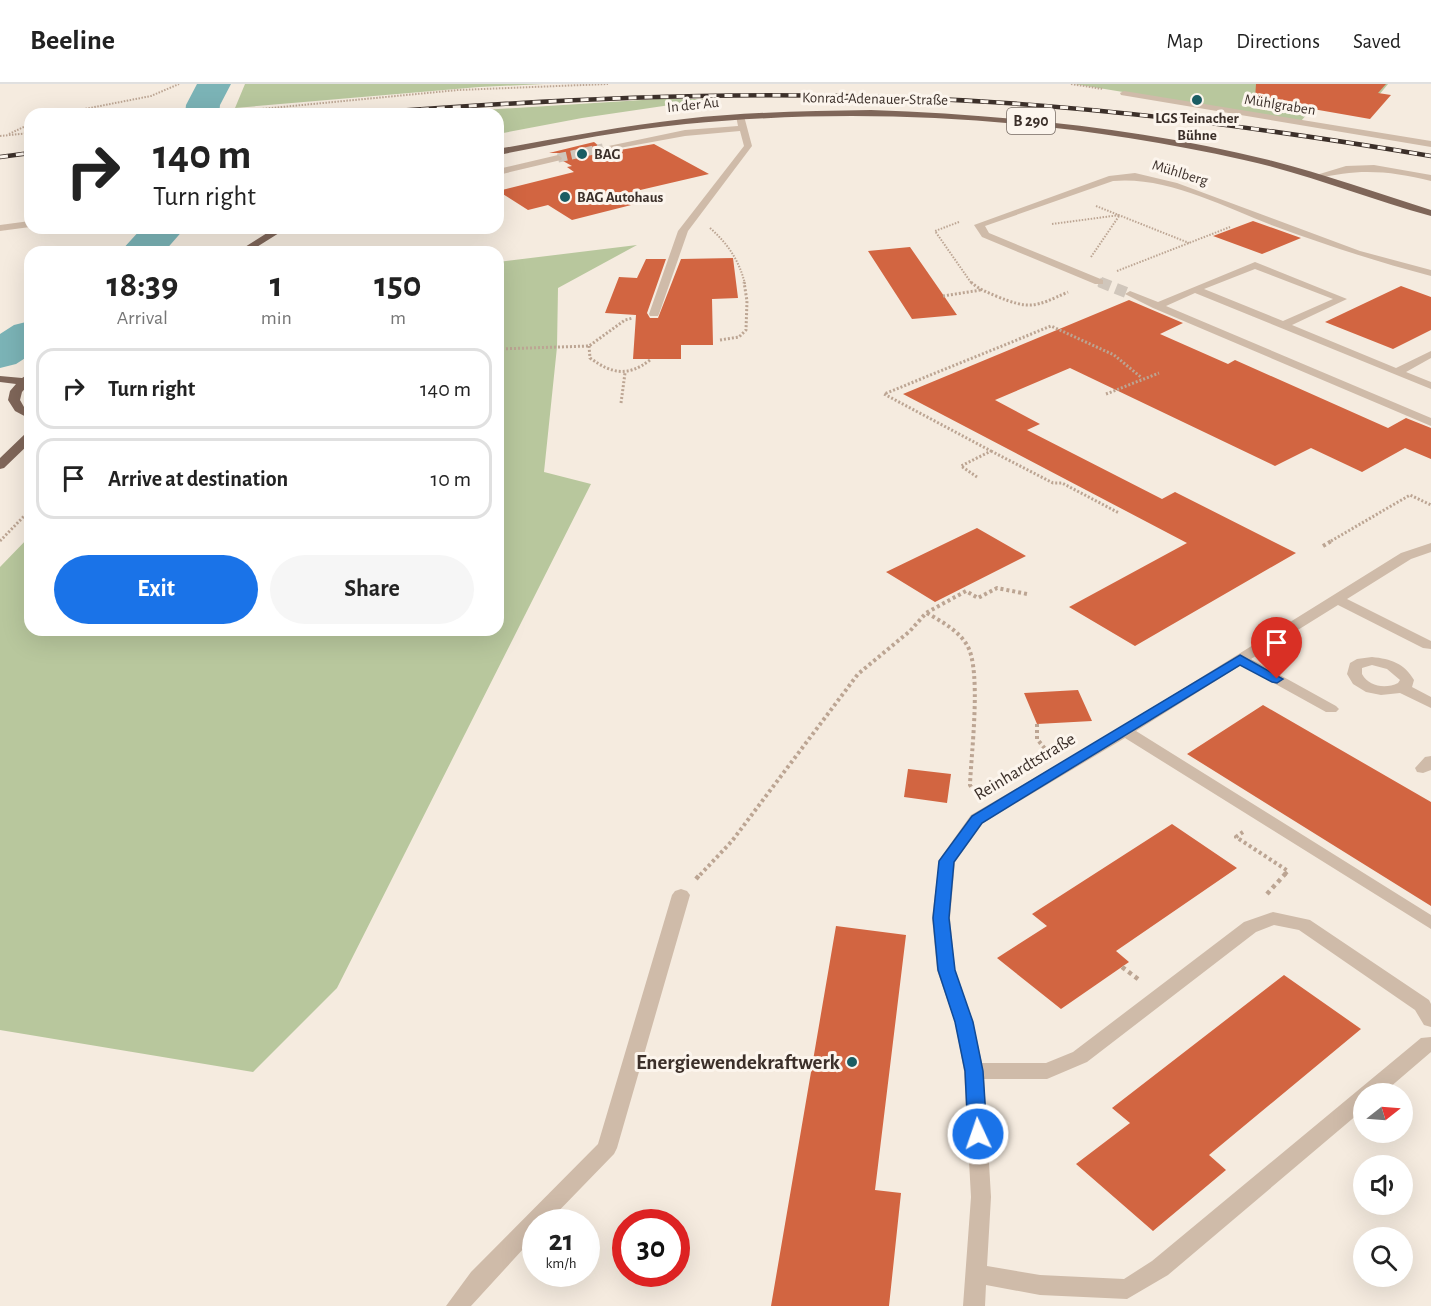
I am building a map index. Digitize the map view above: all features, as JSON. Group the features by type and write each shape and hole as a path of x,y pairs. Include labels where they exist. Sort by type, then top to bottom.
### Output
{"main road":[{"name":"Konrad-Adenauer-Straße","path":"740,116 856,112 994,117 1062,124 1164,140 1244,157 1317,176 1431,213"},
{"name":"In der Au","path":"504,151 624,128 740,116"},
{"path":"252,246 272,234"},
{"path":"0,379 24,379"},
{"path":"24,382 16,391 14,400 19,409 24,412"},
{"path":"0,465 24,442"}],"street":[{"name":"Mühlgraben","path":"1124,93 1431,144"},
{"name":"In der Au","path":"654,314 683,231 748,146 740,116"},
{"path":"603,148 685,133 743,128"},
{"path":"504,171 558,158"},
{"path":"1317,176 1339,169 1372,167 1394,169 1431,178"},
{"name":"Mühlberg","path":"1099,282 985,235 979,225 1112,178 1136,176 1155,179 1357,253 1431,273"},
{"path":"0,228 24,225"},
{"path":"1157,306 1255,265 1342,299 1283,325"},
{"path":"1196,289 1431,386"},
{"path":"1130,294 1431,422"},
{"path":"1396,372 1431,354"},
{"name":"Reinhardtstraße","path":"974,1306 981,1197 974,1071 964,1022 946,970 941,918 947,861 977,819 1125,731 1406,556 1431,547"},
{"path":"1337,599 1428,645"},
{"path":"1240,659 1331,708"},
{"path":"1402,688 1431,703"},
{"path":"1125,731 1431,923"},
{"path":"457,1306 479,1279 607,1148 681,895"},
{"path":"974,1071 1047,1071 1080,1057 1250,927 1273,918 1304,925 1422,1005 1431,1020"},
{"path":"1381,1083 1430,1040"},
{"path":"976,1274 1040,1285 1126,1289 1160,1268 1353,1106"}],"path":[{"path":"89,108 151,96 179,84"},
{"path":"271,108 458,90 608,84"},
{"path":"1071,84 1124,93"},
{"path":"6,136 24,127"},
{"path":"0,136 24,134"},
{"path":"1064,194 1189,243"},
{"path":"1081,274 1120,216"},
{"path":"689,222 709,227 724,238 740,260 749,304 746,330 739,337 720,340"},
{"path":"944,296 982,290"},
{"path":"504,349 589,346 625,320 654,314"},
{"path":"1119,513 1062,483 1053,483 884,394 1051,326 1114,355 1142,378"},
{"path":"589,346 590,358 608,371 625,374 638,370 650,360"},
{"path":"1106,394 1159,373"},
{"path":"621,404 625,374"},
{"path":"977,477 961,466 991,451"},
{"path":"1323,546 1410,495 1431,505"},
{"path":"0,541 24,516"},
{"path":"681,895 732,841 858,674 910,631 926,613 966,591 978,598 997,588 1027,594"},
{"path":"926,613 951,628 970,650 973,662 970,785 987,813"},
{"path":"1247,830 1236,837 1288,871 1267,893 1273,918"}],"green space":[{"path":"245,84 544,84 479,87 235,108"},
{"path":"1074,84 1388,84 1379,95 1331,87 1301,121"},
{"path":"658,99 711,99 582,118 504,133 504,109"},
{"path":"637,245 558,288 557,347 544,472 591,484 337,988 253,1072 0,1030 0,567 24,542 24,636 504,636 504,261"}],"building":[{"path":"1256,84 1386,84 1378,93 1391,95 1370,119 1255,99"},
{"path":"594,142 599,146 598,150 603,153 654,144 709,174 636,191 651,200 572,220 548,205 528,210 504,195 504,190 574,172 567,167 572,166 563,161 564,157 559,153 549,153"},
{"path":"1253,221 1301,238 1262,254 1213,236"},
{"path":"910,247 957,315 912,319 868,251"},
{"path":"733,258 738,298 712,299 713,345 681,345 681,359 633,359 636,315 605,313 619,277 637,278 646,259 666,259 647,313 650,318 658,318 681,259"},
{"path":"1401,286 1431,297 1431,330 1393,349 1325,322"},
{"path":"1129,300 1183,323 1160,334 1228,364 1235,360 1388,428 1406,418 1431,428 1431,459 1405,448 1362,472 1311,448 1275,466 1070,368 995,400 1040,424 1027,430 1162,499 1175,492 1296,553 1135,646 1069,607 1187,543 903,394"},
{"path":"977,528 1026,556 935,602 886,572"},
{"path":"1078,690 1092,721 1037,724 1024,693"},
{"path":"1263,705 1431,802 1431,906 1187,754"},
{"path":"908,769 951,774 947,803 904,797"},
{"path":"1172,824 1237,868 1116,951 1129,962 1061,1009 997,958 1047,926 1032,914"},
{"name":"Energiewendekraftwerk","path":"836,926 906,935 875,1190 901,1193 889,1306 771,1306"},
{"path":"1284,975 1361,1029 1209,1155 1226,1170 1153,1231 1076,1164 1130,1123 1112,1108"}],"waterway":[{"path":"203,108 214,84"},
{"path":"147,246 159,234"},
{"path":"0,354 24,339"}],"tunnel":[{"path":"558,158 603,148"},
{"path":"1099,282 1104,284"},
{"path":"1100,282 1130,294"}],"railway":[{"path":"440,108 633,98 771,95 975,101 1171,118 1431,156"},
{"path":"0,157 24,154"}],"place":[{"name":"LGS Teinacher Bühne","path":"1197,100"},
{"name":"BAG","path":"582,154"},
{"name":"BAG Autohaus","path":"565,197"},
{"name":"Energiewendekraftwerk","path":"852,1062"}],"route":[{"path":"978,1134 974,1071 964,1022 946,970 941,918 947,861 977,819 1240,659 1277,679"}]}
